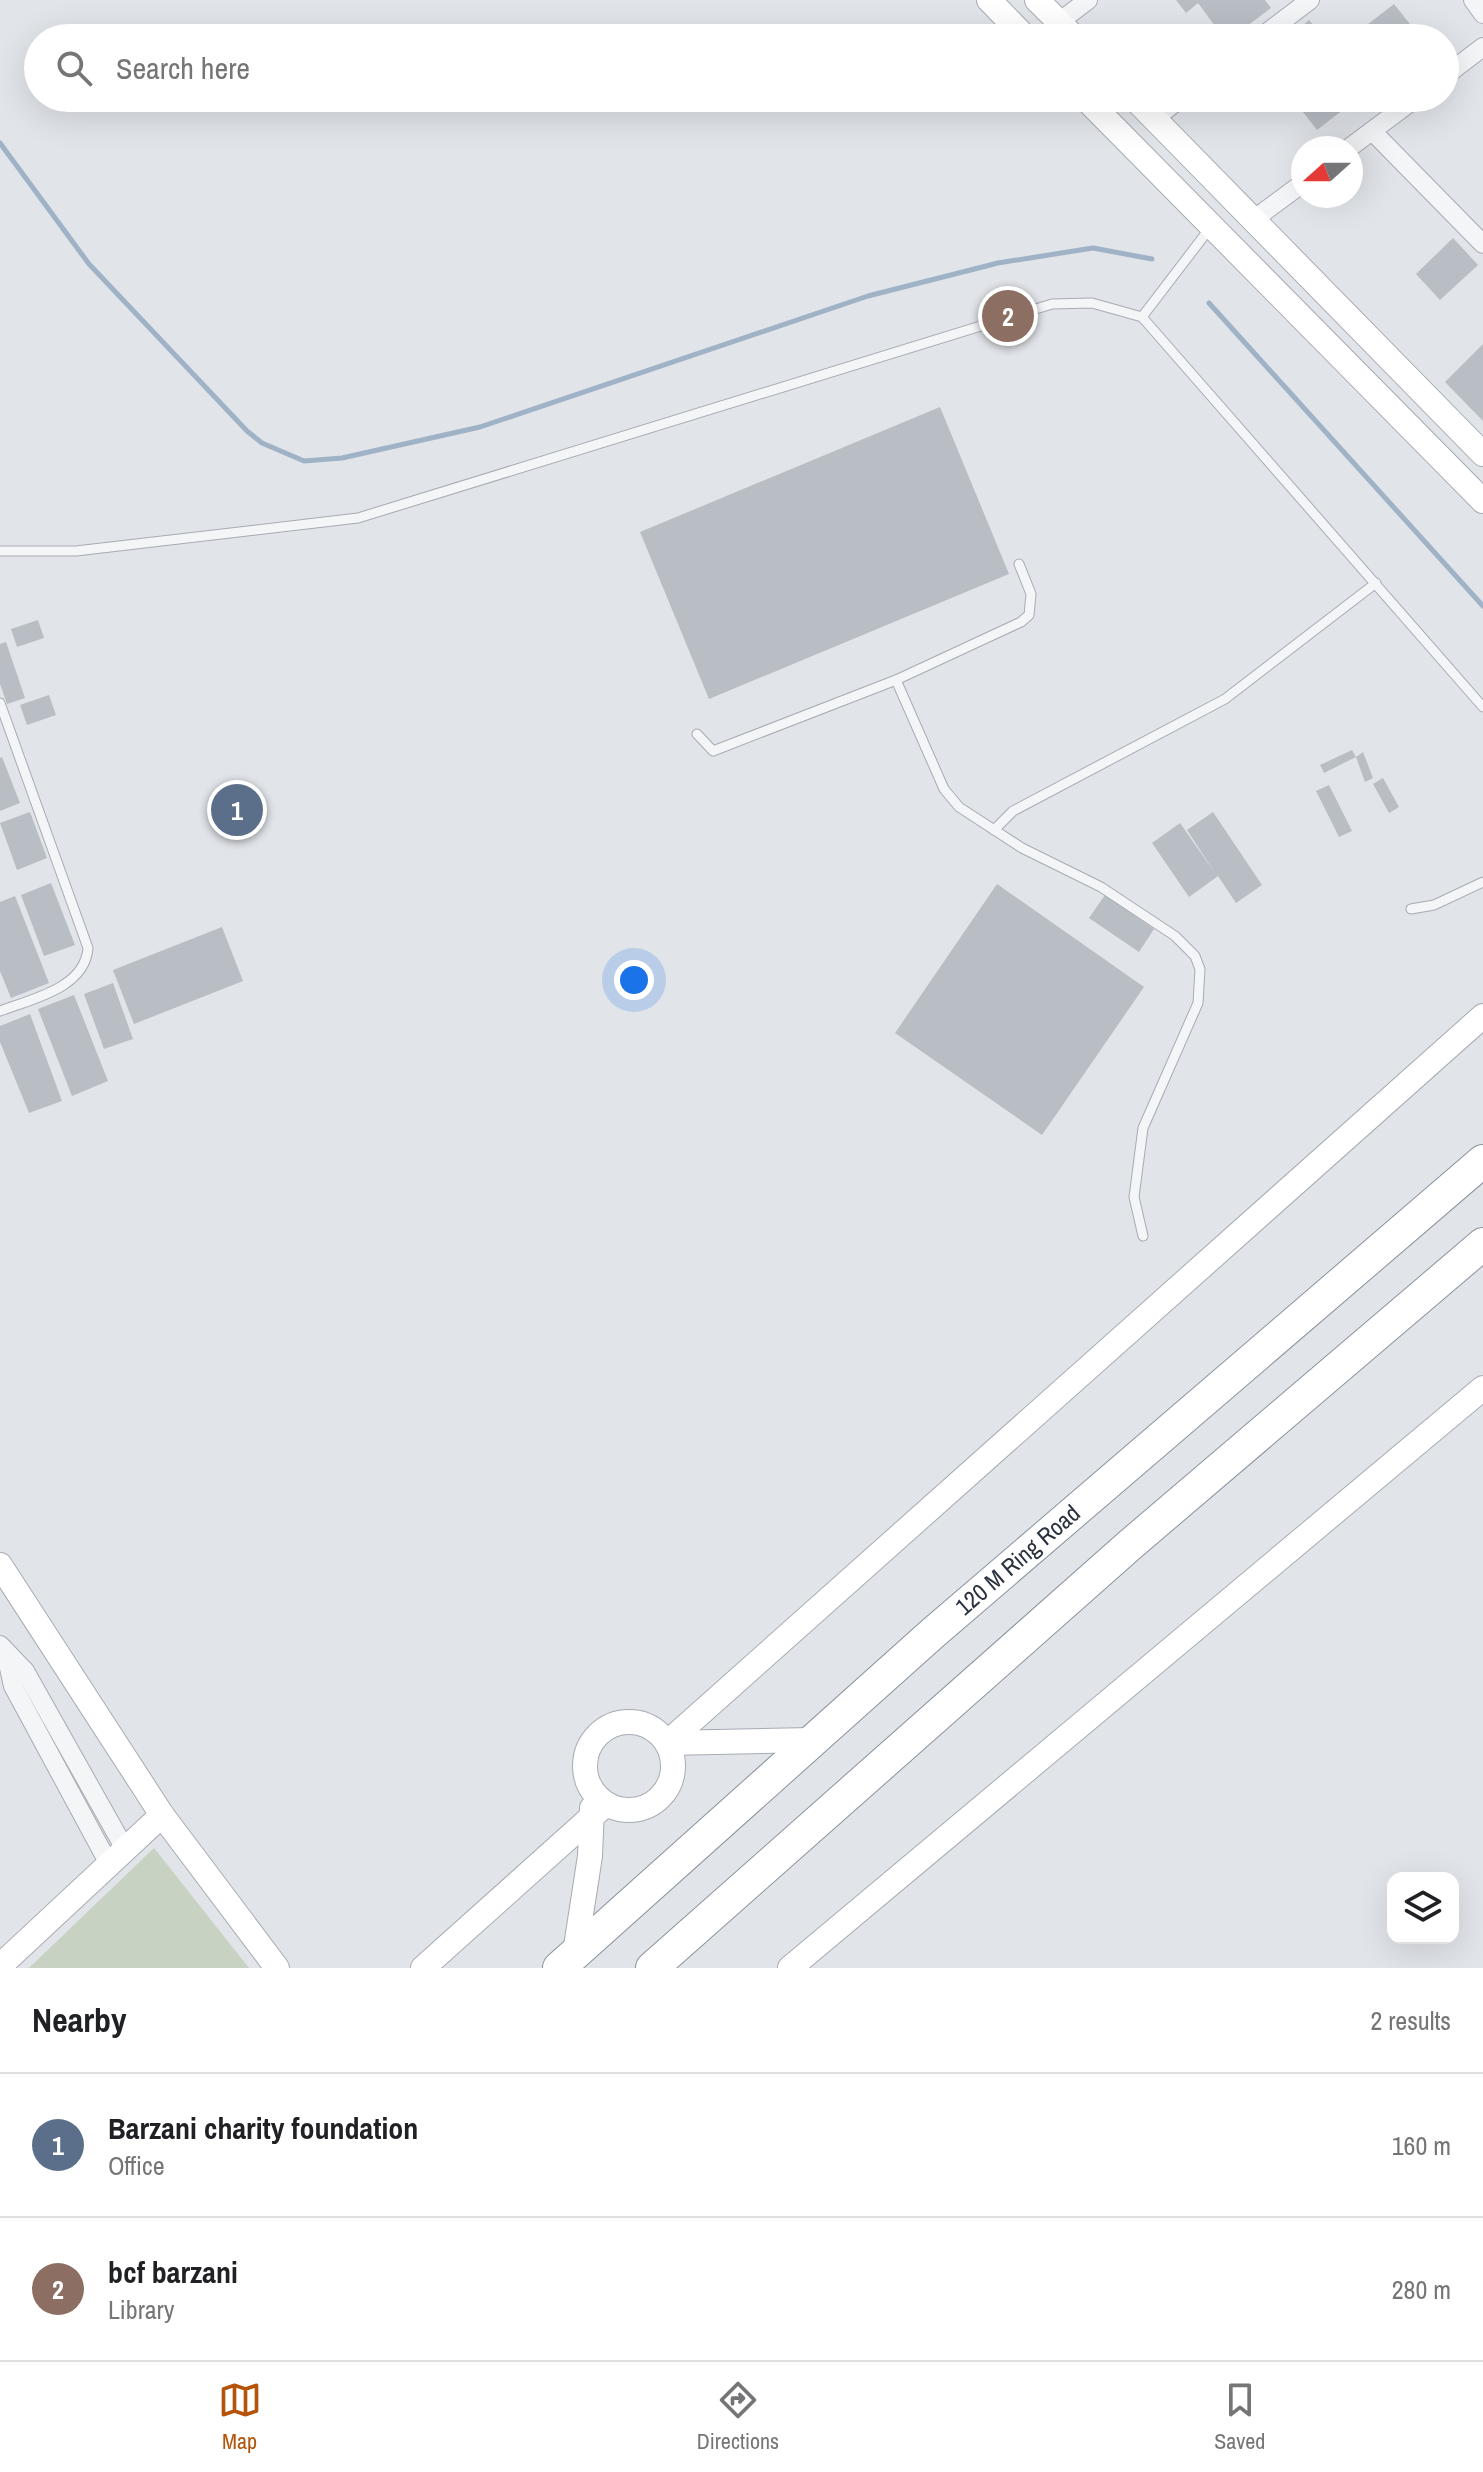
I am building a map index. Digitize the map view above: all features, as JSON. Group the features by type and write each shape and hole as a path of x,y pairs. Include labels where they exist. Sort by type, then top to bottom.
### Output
{"highway":[{"name":"120 M Ring Road","path":"567,1961 811,1740 1483,1161"},
{"path":"652,1968 1119,1554 1483,1244"}],"street":[{"path":"989,0 1012,24"},
{"path":"1037,0 1061,24"},
{"path":"1071,24 1088,0"},
{"path":"1278,24 1310,0"},
{"path":"1473,0 1483,14"},
{"path":"1459,65 1483,47"},
{"path":"1099,112 1483,501"},
{"path":"1147,112 1483,454"},
{"path":"1154,119 1163,112"},
{"path":"1363,138 1397,112"},
{"path":"1372,131 1483,244"},
{"path":"1253,220 1291,192"},
{"path":"667,1743 1483,1016"},
{"path":"790,1968 1483,1388"},
{"path":"0,1565 162,1815 277,1968"},
{"path":"2,1653 25,1671 103,1811 117,1857"},
{"path":"2,1653 13,1686 87,1822 117,1857"},
{"path":"567,1961 590,1856 596,1803 585,1760 590,1745 613,1725 643,1724 667,1743 674,1769 663,1795 640,1809 626,1811 596,1803"},
{"path":"667,1743 811,1740"},
{"path":"423,1968 596,1803"},
{"path":"87,1822 103,1811"},
{"path":"0,1966 162,1815"}],"lane":[{"path":"1142,317 1212,226"},
{"path":"0,551 76,551 358,518 1052,304 1092,303 1142,317 1483,707"},
{"path":"697,734 713,751 896,680 1029,615 1031,594 1019,564"},
{"path":"994,830 1013,811 1225,699 1376,583"},
{"path":"896,680 944,789 959,807 994,830 1101,887 1175,936 1195,956 1200,969 1198,1003 1143,1128 1134,1197 1143,1236"},
{"path":"0,703 4,728 88,948 87,960 80,972 65,983 0,1011"},
{"path":"1411,909 1434,905 1483,882"}],"green space":[{"path":"154,1848 249,1968 29,1968"}],"building":[{"path":"1176,0 1265,0 1271,8 1250,24 1214,24 1198,3 1186,13"},
{"path":"1394,4 1410,24 1368,24"},
{"path":"1303,112 1340,112 1317,130"},
{"path":"1453,238 1478,265 1440,300 1416,274"},
{"path":"1483,344 1483,421 1445,382"},
{"path":"940,407 1009,574 709,699 640,532"},
{"path":"38,620 44,638 17,647 11,629"},
{"path":"6,642 25,698 7,704 0,684 0,644"},
{"path":"49,695 56,715 27,725 20,705"},
{"path":"1352,750 1356,757 1324,773 1320,765"},
{"path":"1363,752 1373,778 1365,782 1356,757"},
{"path":"0,758 20,803 0,811"},
{"path":"1383,778 1399,807 1389,813 1373,784"},
{"path":"1329,785 1352,831 1339,837 1316,791"},
{"path":"30,812 47,858 17,870 0,823"},
{"path":"1213,812 1262,885 1236,903 1218,876 1189,897 1152,843 1180,823 1215,873 1187,830"},
{"path":"51,883 75,945 44,956 21,895"},
{"path":"997,884 1144,987 1042,1135 895,1033"},
{"path":"1105,895 1154,929 1139,952 1089,918"},
{"path":"15,896 49,983 11,998 0,971 0,902"},
{"path":"222,927 243,981 134,1024 113,970"},
{"path":"113,983 133,1039 104,1049 84,994"},
{"path":"74,995 108,1081 72,1096 38,1009"},
{"path":"30,1014 62,1101 29,1113 0,1042 0,1026"}],"waterway":[{"path":"0,143 89,264 247,431 262,443 304,461 342,458 480,427 868,296 998,263 1093,248 1152,259"},
{"path":"1209,303 1483,606"}],"place":[{"name":"bcf barzani","path":"1008,316"},
{"name":"Barzani charity foundation","path":"237,810"}]}
